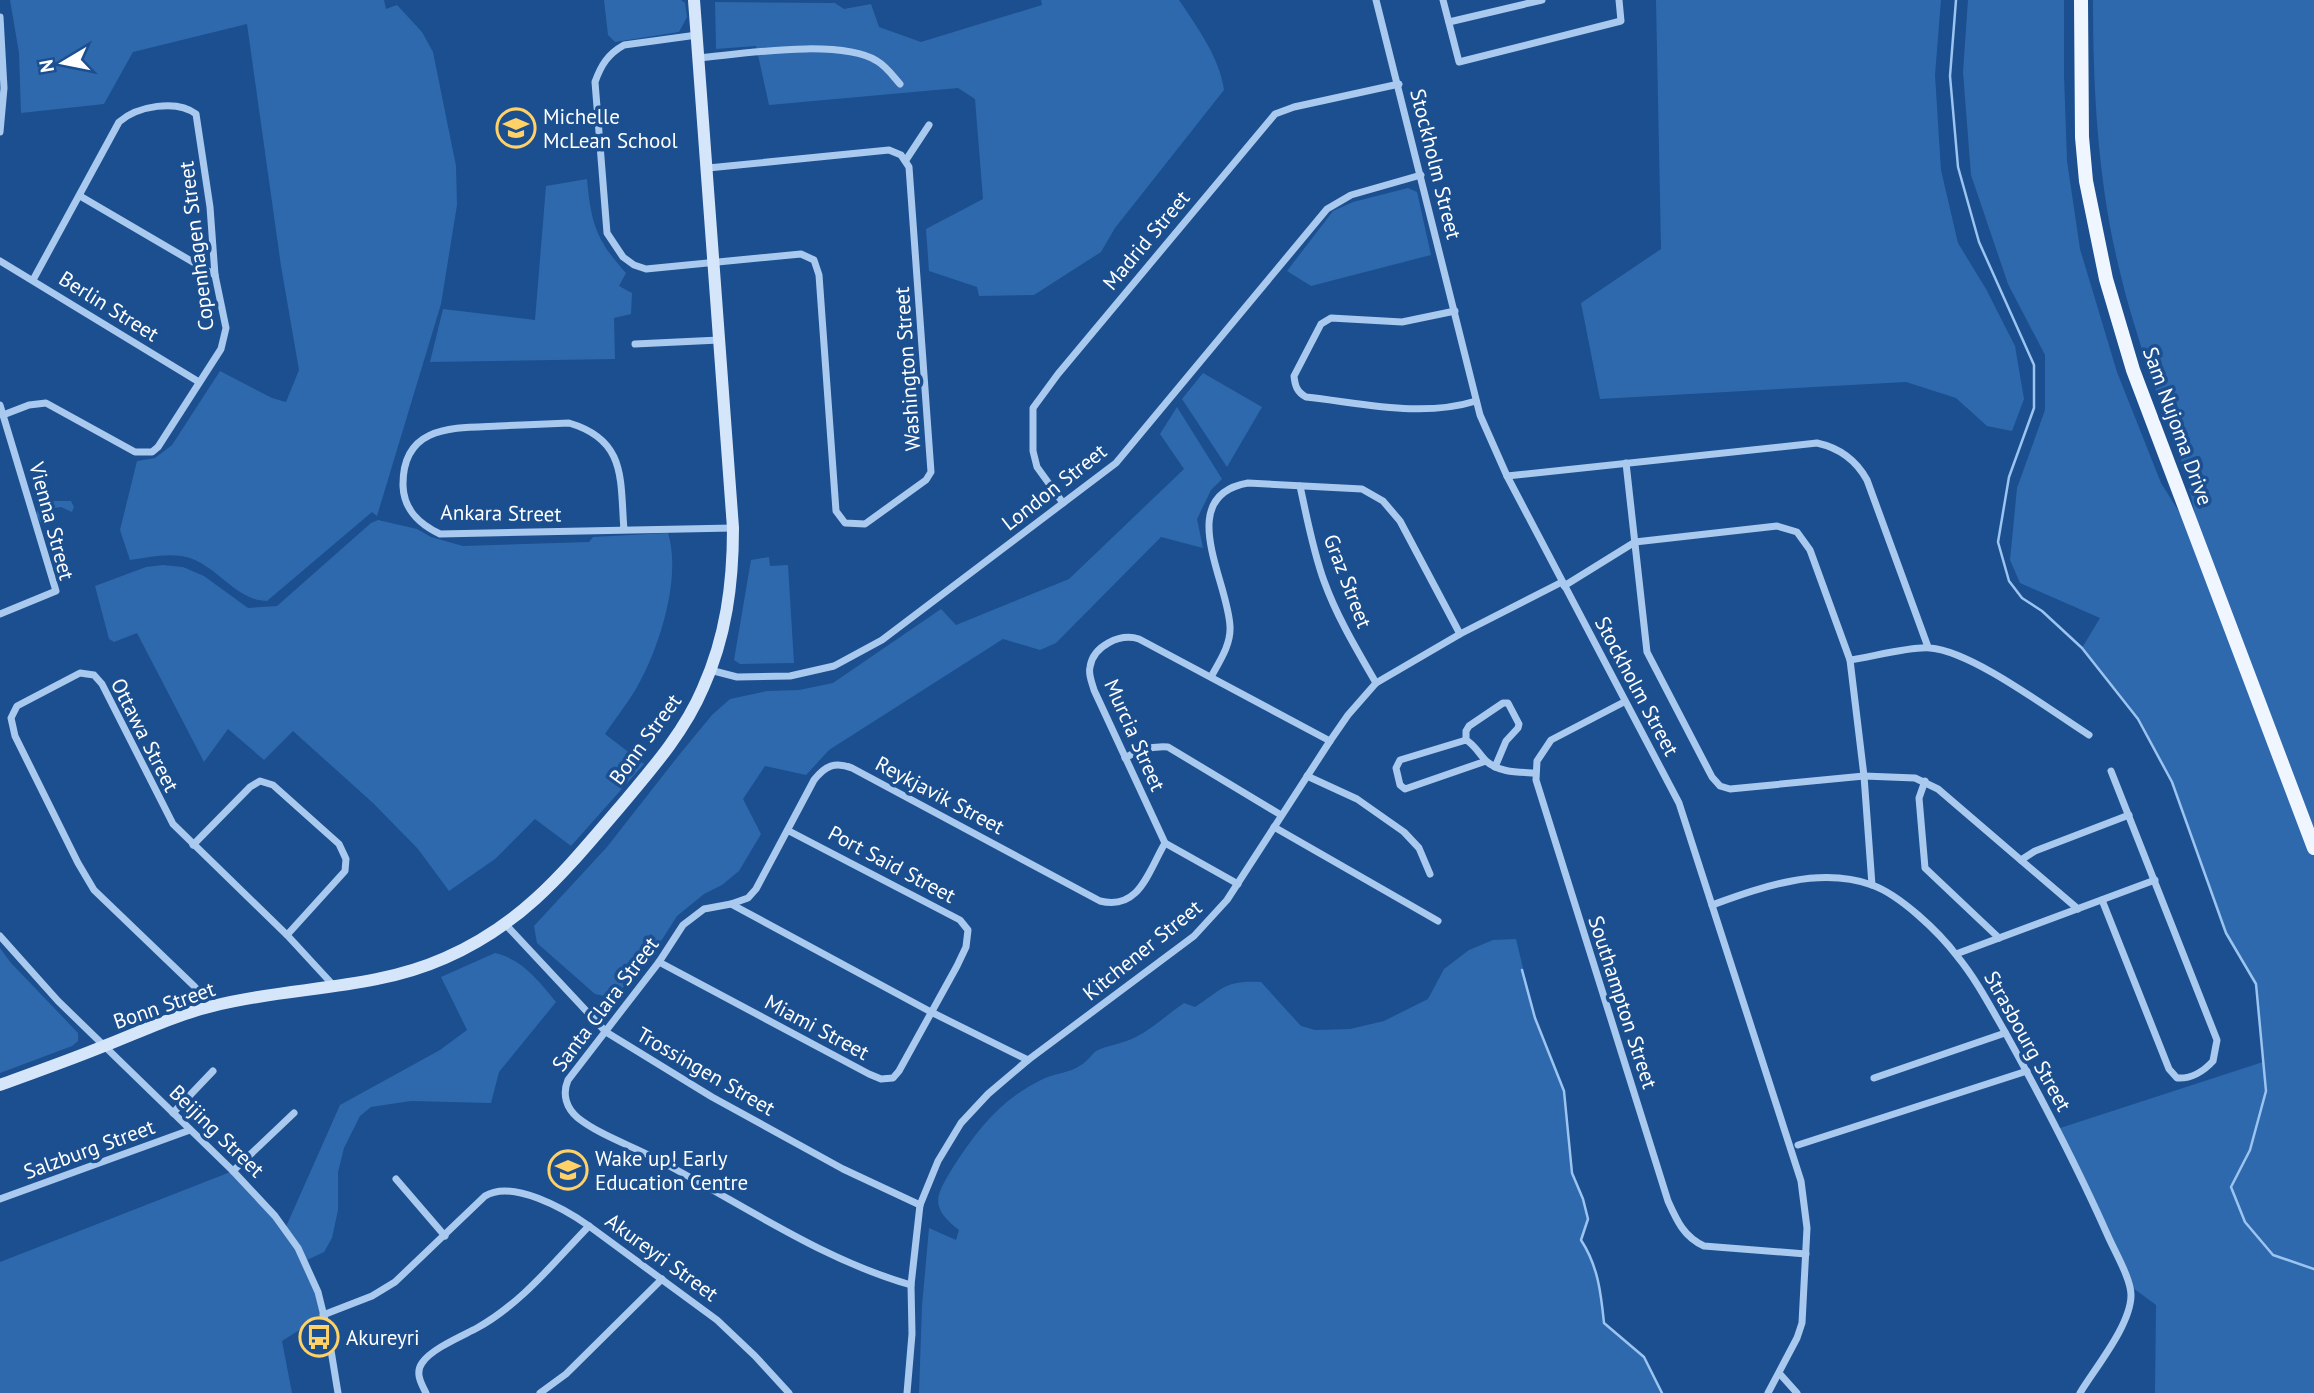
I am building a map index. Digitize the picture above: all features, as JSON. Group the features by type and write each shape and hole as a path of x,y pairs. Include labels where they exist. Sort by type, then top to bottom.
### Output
{"main road":[{"name":"Sam Nujoma Drive","path":"2081,0 2082,137 2086,181 2106,279 2133,370 2314,848"}],"street":[{"name":"Bonn Street","path":"0,1085 209,1006 397,975 432,964 476,943 506,925 557,880 637,787 676,735 694,706 720,640 729,598 733,528 694,0"},
{"name":"Stockholm Street","path":"1377,0 1476,401 1489,439 1679,803 1801,1181 1807,1216 1801,1328 1768,1393"},
{"path":"1443,0 1459,62 1621,20 1619,0"},
{"path":"1449,22 1542,0"},
{"path":"0,17 4,88 0,132"},
{"path":"697,35 624,45 605,60 595,82 607,233 614,246 634,265 646,268 714,264"},
{"path":"699,58 781,50 834,50 879,61 900,83"},
{"name":"Madrid Street","path":"1063,503 1037,467 1033,451 1033,408 1058,374 1275,114 1294,107 1399,84"},
{"name":"Copenhagen Street","path":"3,415 29,405 46,403 135,452 152,452 158,447 220,349 226,335 215,275 210,207 198,119 190,109 176,106 142,110 127,115 120,122 33,280"},
{"path":"708,168 883,150 895,151 906,160 929,125"},
{"name":"Washington Street","path":"714,264 801,254 814,260 818,267 836,511 845,523 865,524 926,480 932,472 909,167 906,160"},
{"name":"London Street","path":"710,670 737,677 774,677 820,670 846,661 882,640 1122,457 1319,216 1339,200 1351,195 1421,175"},
{"path":"80,195 215,275"},
{"name":"Berlin Street","path":"0,261 199,382"},
{"path":"1455,311 1402,322 1339,318 1325,320 1294,376 1295,384 1298,391 1306,397 1423,410 1476,401"},
{"path":"635,344 719,340"},
{"name":"Vienna Street","path":"0,405 56,592 0,614"},
{"name":"Ankara Street","path":"624,530 616,461 609,446 600,437 580,427 569,424 447,428 425,438 407,460 403,477 406,505 416,519 440,534 733,528"},
{"path":"1507,475 1817,443 1840,451 1860,468 1867,480 1928,647"},
{"path":"1626,463 1647,652 1712,777 1720,786 1730,789 1864,776 1915,778 1925,781 1938,789 2078,909"},
{"path":"1211,677 1226,649 1230,628 1208,531 1209,513 1216,500 1240,484 1362,489 1383,501 1400,521 1460,634"},
{"name":"Graz Street","path":"1300,486 1315,554 1328,592 1376,683"},
{"path":"1635,542 1777,526 1797,532 1810,550 1850,660 1864,776 1872,885"},
{"name":"Kitchener Street","path":"907,1393 912,1334 911,1286 920,1205 938,1161 961,1123 988,1094 1028,1060 1195,936 1227,900 1330,741 1376,683 1460,634 1563,584 1635,542"},
{"name":"Murcia Street","path":"1165,843 1089,676 1092,659 1110,641 1135,637 1330,741"},
{"path":"1850,660 1928,647 1951,652 1983,668 2089,735"},
{"name":"Ottawa Street","path":"209,1006 194,986 124,921 89,881 15,736 11,723 14,709 79,673 96,676 106,690 173,824 287,935 335,987"},
{"path":"1495,767 1506,741 1518,729 1519,724 1508,703 1503,703 1469,726 1466,740 1495,767 1504,771 1535,773 1539,756 1551,740 1624,702"},
{"path":"1466,740 1400,760 1395,768 1400,785 1405,789 1486,761"},
{"path":"1125,758 1136,751 1151,747 1168,747 1281,815"},
{"name":"Reykjavik Street","path":"731,904 748,898 756,889 819,774 828,766 839,764 852,768 1108,903 1119,904 1132,898 1165,843"},
{"path":"2102,900 2169,1069 2177,1078 2184,1079 2196,1074 2213,1061 2217,1040 2111,771"},
{"name":"Southampton Street","path":"1535,773 1550,831 1668,1201 1678,1223 1693,1241 1710,1248 1806,1254"},
{"path":"1307,776 1357,799 1404,832 1419,848 1430,874"},
{"path":"193,845 250,787 260,781 273,785 339,844 346,859 344,874 287,935"},
{"path":"1925,781 1919,798 1925,868 1999,938"},
{"path":"2021,860 2035,850 2129,815"},
{"path":"1274,827 1438,920"},
{"name":"Port Said Street","path":"789,831 960,920 967,927 969,934 962,955 931,1012"},
{"path":"1165,843 1238,884"},
{"name":"Strasbourg Street","path":"1712,905 1770,885 1802,879 1841,879 1872,885 1898,900 1956,954 1982,992 2027,1071 2093,1203 2131,1294 2130,1305 2121,1327 2080,1393"},
{"path":"1956,954 2155,880"},
{"path":"731,904 931,1012 1028,1060"},
{"name":"Santa Clara Street","path":"731,904 710,907 683,925 659,962 568,1080 564,1088 568,1105 578,1118 658,1159 785,1231 849,1262 911,1286"},
{"name":"Trossingen Street","path":"506,925 606,1032 712,1097 843,1169 920,1205"},
{"name":"Beijing Street","path":"0,936 58,1001 270,1210 298,1248 318,1292 338,1393"},
{"name":"Miami Street","path":"659,962 881,1079 893,1078 899,1071 931,1012"},
{"path":"1874,1078 2005,1033"},
{"path":"173,1113 213,1071"},
{"path":"1798,1146 2027,1071"},
{"path":"233,1171 294,1113"},
{"name":"Salzburg Street","path":"0,1199 190,1130"},
{"path":"396,1179 445,1236"},
{"name":"Akureyri Street","path":"323,1315 372,1296 395,1282 478,1201 497,1190 528,1195 573,1215 717,1320 789,1393"},
{"path":"426,1393 419,1373 420,1366 429,1355 498,1316 513,1304 589,1226"},
{"path":"540,1393 566,1374 662,1279"},
{"path":"1780,1374 1797,1393"}],"shaded area":[{"path":"10,0 384,0 386,9 397,5 422,32 433,52 456,166 457,205 441,304 377,516 372,512 267,601 247,596 204,565 187,557 163,556 130,560 120,530 137,461 155,458 172,445 220,371 272,398 286,402 299,370 281,266 247,24 133,52 104,104 21,113 19,53"},
{"path":"604,0 681,0 685,3 687,17 679,32 615,42 608,35"},
{"path":"1041,0 1179,0 1213,55 1224,90 1115,228 1101,252 1034,295 979,296 977,287 929,271 926,229 983,199 975,99 958,88 769,105 756,46 716,49 715,2 835,3 844,9 871,4 879,27 921,42 1042,5"},
{"path":"1656,0 1941,0 1935,75 1941,170 1958,243 1986,289 2015,346 2024,399 2012,431 1987,426 1956,398 1906,382 1600,399 1581,303 1661,249"},
{"path":"1968,0 2064,0 2067,161 2080,249 2117,372 2161,483 2198,542 2183,466 2140,343 2113,242 2098,139 2093,0 2314,0 2314,1393 2155,1393 2156,1305 2129,1285 2057,1129 2263,1062 2256,984 2226,933 2172,782 2138,719 2082,648 2100,618 2020,583 2010,560 2017,488 2045,410 2045,355 2008,284 1971,175 1963,72"},
{"path":"587,179 597,230 608,251 626,273 619,286 632,293 631,314 614,318 615,359 430,362 443,309 535,320 546,186"},
{"path":"1408,188 1417,192 1431,255 1311,286 1287,271 1333,211 1353,202"},
{"path":"1203,373 1262,407 1227,467 1182,399"},
{"path":"1177,407 1222,479 1211,490 1197,519 1203,548 1161,537 1056,643 1040,650 1003,639 829,750 806,775 765,766 743,799 761,834 739,871 677,916 654,952 614,998 595,994 537,943 534,926 607,847 712,715 730,699 767,691 799,690 833,683 941,609 956,625 1069,579 1184,469 1160,434"},
{"path":"51,501 71,501 74,507 72,512 61,507 49,509 46,518 48,524 42,525 36,514 40,506"},
{"path":"378,520 417,529 431,537 463,546 589,542 593,537 668,533 672,571 660,634 645,673 605,734 644,764 571,846 535,819 495,859 449,891 418,849 373,803 293,731 264,760 228,729 204,762 137,633 114,642 109,639 95,586 146,567 183,567 204,576 248,608 277,606 371,523"},
{"path":"769,557 770,566 788,565 794,663 740,664 734,660 751,560"},
{"path":"1516,939 1535,1018 1564,1091 1572,1173 1588,1219 1581,1240 1595,1270 1604,1323 1644,1357 1662,1393 919,1393 922,1306 929,1228 956,1240 959,1230 940,1209 939,1195 970,1142 990,1118 1013,1097 1046,1078 1076,1068 1096,1051 1136,1037 1184,1003 1195,1007 1231,984 1261,982 1301,1026 1315,1030 1350,1029 1384,1021 1428,999 1444,969 1469,950 1493,940"},
{"path":"0,948 78,1033 78,1041 72,1046 0,1073"},
{"path":"495,953 522,966 556,1002 499,1072 491,1103 411,1101 371,1107 360,1116 344,1148 338,1172 338,1210 332,1238 324,1252 305,1261 323,1315 282,1341 292,1393 0,1393 0,1262 233,1171 285,1229 340,1105 440,1050 467,1030 441,977"}],"waterway":[{"path":"1956,0 1950,76 1958,167 1979,242 2034,365 2034,408 2009,477 1998,542 2009,581 2022,598 2042,611 2082,648 2138,719 2172,782 2226,933 2256,984 2266,1091 2250,1150 2231,1187 2245,1222 2273,1255 2314,1269"},
{"path":"1522,970 1535,1018 1564,1091 1572,1173 1588,1219 1581,1240 1595,1270 1604,1323 1644,1357 1662,1393"}],"place":[{"name":"Michelle McLean School","path":"516,128"},
{"name":"Wake up! Early Education Centre","path":"568,1170"},
{"name":"Akureyri","path":"319,1337"}]}
